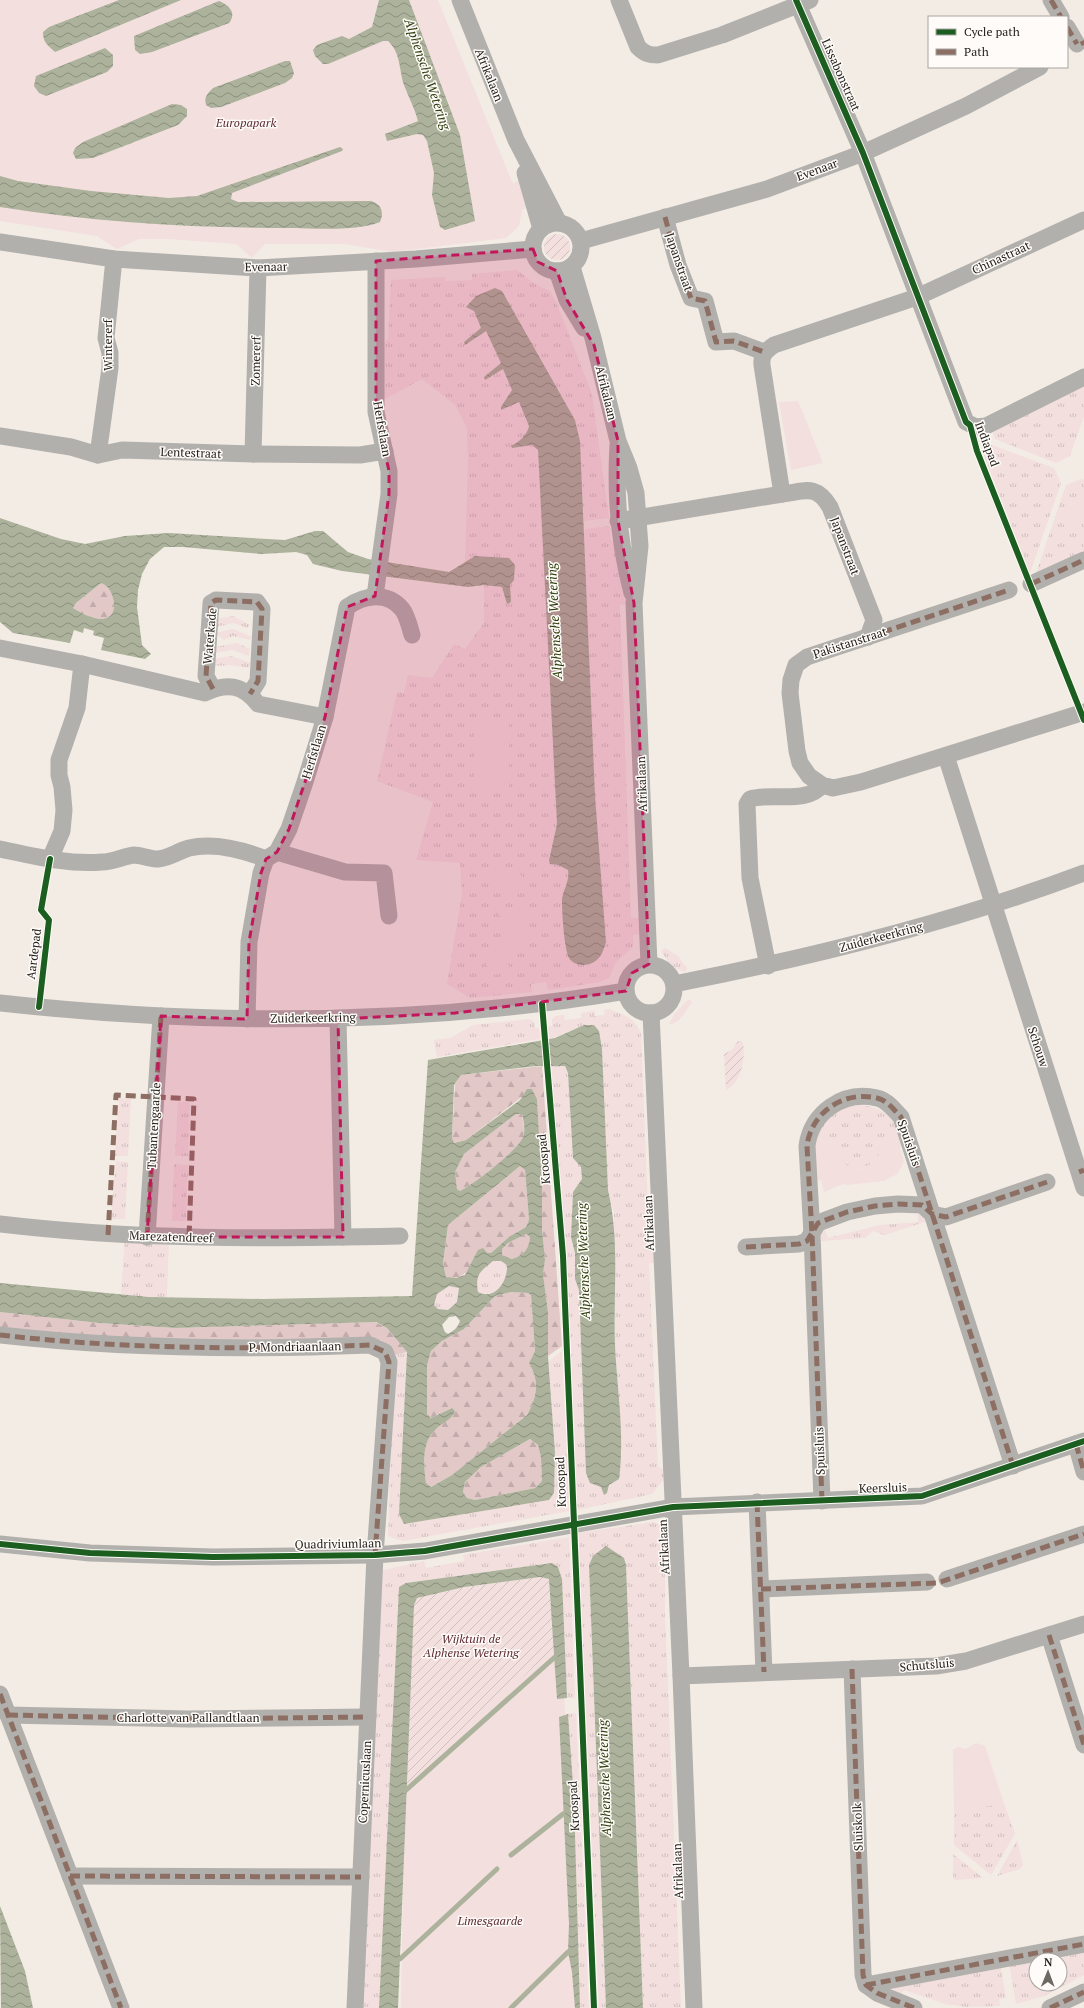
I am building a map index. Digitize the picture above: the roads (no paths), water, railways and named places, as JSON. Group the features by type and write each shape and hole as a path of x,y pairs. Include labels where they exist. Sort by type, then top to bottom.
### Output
{"street":[{"name":"Lissabonstraat","path":"619,0 638,47 644,54 650,55 658,55 722,35 801,2 863,153"},
{"path":"1051,0 1060,16"},
{"name":"Afrikalaan","path":"459,3 516,140 560,223"},
{"path":"1068,28 1079,44"},
{"name":"Evenaar","path":"581,241 766,189 863,153 966,106 1038,68"},
{"name":"Afrikalaan","path":"516,140 541,229"},
{"name":"Indiapad","path":"863,153 966,422 976,427 986,426 1084,377"},
{"name":"Japanstraat","path":"665,217 678,265 691,298 705,302 716,342 734,342 764,352"},
{"name":"Chinastraat","path":"917,297 1084,220"},
{"path":"560,223 573,229 581,241 579,258 565,269 544,267 534,256 533,249 535,238 541,229 560,223"},
{"name":"Evenaar","path":"0,242 114,259 258,268 533,249"},
{"name":"Wintererf","path":"98,455 110,368 110,353 106,338 114,259"},
{"name":"Herfstlaan","path":"246,1019 249,937 261,873 289,829 325,717 347,607 375,592 389,494 389,471 376,412 376,261"},
{"name":"Zomererf","path":"253,454 258,268"},
{"name":"Afrikalaan","path":"565,269 594,345 618,440 629,468 636,493 640,546 634,603 649,964"},
{"path":"782,494 761,358 764,352 774,345 917,297"},
{"name":"Lentestraat","path":"0,436 71,447 98,455 122,450 253,454 360,455 385,451"},
{"name":"Afrikalaan","path":"618,440 616,475 618,521 623,560 634,603"},
{"name":"Japanstraat","path":"618,521 810,490 822,495 830,507 874,620 868,637"},
{"path":"1031,584 1084,560"},
{"name":"Pakistanstraat","path":"822,785 809,776 800,763 797,751 790,693 791,680 796,665 807,657 1009,590"},
{"path":"375,592 391,599 403,609 412,635"},
{"name":"Waterkade","path":"213,689 206,676 211,603 216,600 257,602 262,609 258,681 250,694"},
{"path":"0,648 82,664 205,693 223,686 232,687 250,694 258,704 325,717"},
{"path":"50,859 62,831 64,810 62,787 59,775 59,760 77,708 82,664"},
{"path":"768,966 750,878 747,804 750,799 757,796 804,796 817,792 822,785 833,788 861,782 1083,713"},
{"path":"946,756 992,905"},
{"path":"0,849 50,859 103,862 135,855 147,859 159,859 188,849 210,846 272,855 344,872 384,872 389,916"},
{"name":"Zuiderkeerkring","path":"674,984 768,966 891,935 992,905 1084,873"},
{"name":"Schouw","path":"992,905 1081,1171 1084,1188"},
{"path":"649,964 658,965 666,970 672,976 674,984 672,1000 660,1011 651,1013 637,1010 632,1005 626,991 627,981 632,973 640,967 649,964"},
{"name":"Zuiderkeerkring","path":"0,1003 161,1016 246,1019 338,1018 455,1014 542,1004 626,991"},
{"name":"Afrikalaan","path":"651,1013 682,1676 694,2008"},
{"name":"Tubantengaarde","path":"148,1237 161,1016"},
{"path":"338,1018 343,1237"},
{"name":"Spuisluis","path":"822,1501 812,1234 807,1146 808,1136 813,1124 824,1110 837,1102 850,1098 878,1098 891,1106 901,1117 1013,1466"},
{"path":"746,1247 800,1244 807,1241 818,1223 847,1212 875,1206 898,1204 922,1205 932,1214 946,1216 1047,1182"},
{"name":"Marezatendreef","path":"0,1224 148,1237 264,1239 400,1236"},
{"name":"P. Mondriaanlaan","path":"0,1335 162,1346 271,1349 370,1345 385,1352 389,1362 375,1555"},
{"path":"1080,1443 1084,1472"},
{"name":"Keersluis","path":"673,1507 757,1502 822,1501 922,1496 1080,1443"},
{"path":"757,1502 764,1672"},
{"name":"Quadriviumlaan","path":"0,1544 90,1552 213,1557 375,1555 425,1551 673,1507"},
{"path":"947,1579 1084,1534"},
{"name":"Copernicuslaan","path":"355,2008 375,1555"},
{"path":"761,1589 927,1582"},
{"name":"Schutsluis","path":"682,1676 951,1664 1084,1624"},
{"path":"1048,1635 1084,1745"},
{"name":"Sluiskolk","path":"852,1669 862,1966 866,1985"},
{"path":"0,1694 121,2008"},
{"name":"Charlotte van Pallandtlaan","path":"8,1715 189,1719 368,1717"},
{"path":"70,1876 361,1877"},
{"path":"866,1985 1084,1944"},
{"path":"866,1985 877,1993 914,2008"},
{"path":"1050,2008 1084,1992"}],"water":[{"path":"119,0 181,0 55,52 45,41 43,32 49,27"},
{"name":"Alphensche Wetering","path":"379,0 409,0 460,135 475,221 445,230 440,227 432,195 434,173 427,141 423,135 417,134 387,141 385,134 418,121 404,85 397,56 388,41 383,41 328,64 323,64 315,56 313,50 317,45 342,36 349,39 372,27"},
{"path":"219,1 231,10 232,16 229,23 152,52 140,54 135,50 134,36"},
{"path":"105,48 113,55 113,66 107,72 46,96 39,93 34,86 36,76"},
{"path":"285,61 290,61 294,73 292,78 285,83 221,107 211,108 206,105 206,96 213,88"},
{"path":"172,104 181,105 187,109 187,116 178,125 93,158 76,159 73,153 75,148 83,142"},
{"path":"340,147 343,149 342,151 232,193 231,199 238,202 371,201 378,204 381,209 382,215 380,222 358,227 334,229 215,227 71,217 0,207 0,176 18,181 91,191 169,198 197,196"},
{"name":"Alphensche Wetering","path":"495,288 502,291 575,420 580,441 595,795 606,942 599,958 587,965 574,963 571,961 567,953 562,900 568,878 568,870 558,865 550,864 549,860 557,824 538,450 532,445 512,448 511,446 522,438 527,432 529,426 519,402 501,410 501,407 512,390 503,369 485,380 484,377 501,363 486,331 465,345 464,342 481,328 474,311 466,307 476,296"},
{"path":"0,518 61,539 85,544 125,536 169,533 285,540 315,531 323,531 348,552 368,559 449,572 475,556 509,558 515,565 514,580 510,585 511,602 507,604 502,587 484,585 468,587 342,571 313,564 307,555 296,552 262,554 183,547 164,547 150,559 142,574 138,590 137,607 142,645 151,654 145,659 101,650 104,638 93,635 94,631 84,628 83,633 74,630 70,643 13,633 0,622","holes":["101,583 107,586 114,601 114,609 110,616 103,619 91,617 73,608 76,603"]},
{"name":"Alphensche Wetering","path":"584,1025 594,1025 599,1031 602,1049 608,1190 612,1209 615,1248 615,1345 621,1429 621,1462 619,1479 609,1485 607,1493 604,1495 601,1487 590,1483 586,1473 579,1290 575,1279 575,1253 571,1237 573,1192 582,1179 581,1167 573,1158 568,1073 565,1066 536,1066 461,1075 454,1085 452,1138 454,1143 466,1140 520,1100 527,1089 532,1089 537,1099 542,1184 542,1229 545,1260 543,1274 548,1312 548,1356 555,1453 554,1493 549,1500 404,1524 399,1514 407,1352 387,1328 376,1322 176,1328 99,1323 0,1312 0,1283 149,1297 263,1299 412,1296 428,1060 555,1038","holes":["516,1114 522,1114 524,1127 522,1139 503,1160 460,1191 457,1189 455,1172 464,1154","520,1166 525,1170 529,1220 526,1227 509,1237 491,1253 487,1253 483,1248 478,1250 465,1275 456,1278 446,1277 443,1263 448,1225","526,1234 530,1237 525,1251 512,1259 502,1255 502,1249 508,1243","493,1261 501,1261 507,1265 507,1271 503,1283 495,1292 490,1294 478,1292 478,1277","449,1286 459,1288 457,1302 448,1310 438,1309 434,1305 437,1294","511,1292 528,1293 531,1295 535,1351 529,1363 535,1377 535,1396 527,1415 452,1475 431,1487 426,1483 425,1448 435,1430 448,1420 455,1411 452,1408 431,1418 427,1414 427,1365 431,1351 442,1341 464,1329 495,1296","456,1316 460,1321 456,1329 448,1334 445,1332 442,1325 449,1317","530,1439 538,1445 541,1457 542,1481 535,1488 475,1500 467,1498 463,1492 465,1482 481,1467"]},
{"name":"Alphensche Wetering","path":"606,1546 624,1558 626,1565 643,2008 606,2008 589,1565 593,1556"},
{"path":"552,1563 558,1567 562,1579 567,1698 557,1699 549,1579 540,1577 464,1587 417,1598 414,1605 398,2008 379,2008 399,1587 406,1583"},
{"path":"568,1714 574,1799 580,2008 575,2008 572,1972 568,1952 569,1924 559,1717"},
{"path":"0,1906 25,1971 33,2008 1,2008"}],"waterway":[{"path":"405,1791 555,1657"},
{"path":"511,1855 563,1814"},
{"path":"400,1959 497,1869"},
{"path":"511,2008 568,1952"}],"park label":[{"name":"Europapark","path":"246,123"},
{"name":"Wijktuin de Alphense Wetering","path":"471,1646"},
{"name":"Limesgaarde","path":"490,1921"}]}
